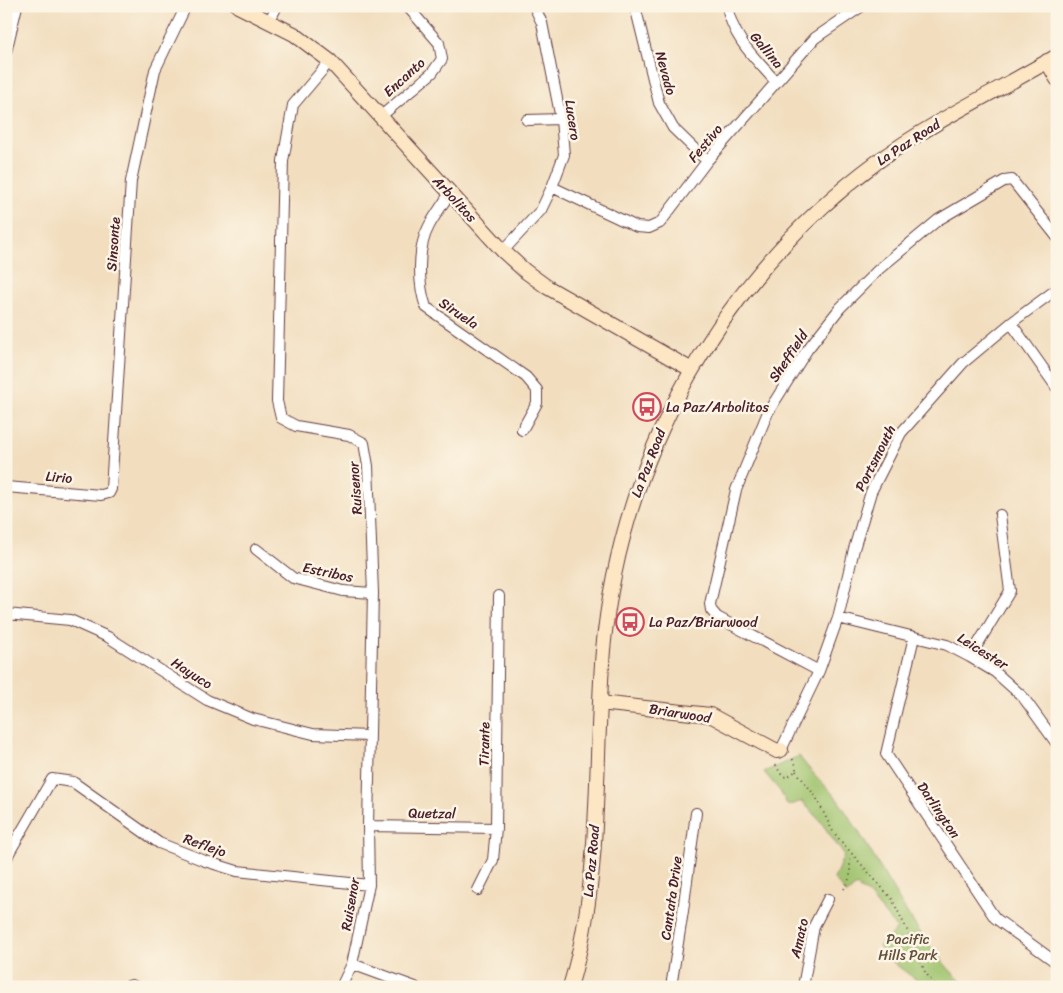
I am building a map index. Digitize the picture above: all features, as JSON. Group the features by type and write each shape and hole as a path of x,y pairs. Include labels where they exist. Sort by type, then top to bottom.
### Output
{"main road":[{"name":"Arbolitos","path":"238,6 294,34 330,62 503,251 525,271 547,286 692,370"},
{"path":"1052,59 1057,79"},
{"name":"La Paz Road","path":"570,987 580,947 590,886 600,703 607,618 621,543 632,504 646,464 668,415 720,324 752,282 794,235 835,196 877,162 914,137 1052,59"},
{"name":"Briarwood","path":"600,703 710,715 777,751 787,754"}],"street":[{"path":"6,52 17,6"},
{"name":"Sinsonte","path":"109,493 112,479 131,181 155,70 186,6"},
{"path":"269,22 277,6"},
{"name":"Encanto","path":"380,117 432,73 442,59 439,43 407,6"},
{"name":"Lucero","path":"503,251 541,210 564,155 561,119 542,23 534,6"},
{"name":"Nevado","path":"635,6 659,103 674,128 706,160"},
{"name":"Gallina","path":"727,6 729,16 741,42 776,82"},
{"name":"Festivo","path":"552,187 637,227 649,228 660,223 670,212 706,160 815,38 862,6"},
{"name":"Ruisenor","path":"330,62 293,105 283,161 277,401 280,418 296,426 349,435 364,443 368,466 373,593 368,826 369,884 352,964 341,987"},
{"path":"527,120 561,119"},
{"name":"Sheffield","path":"819,671 717,617 711,610 710,604 736,490 768,412 807,350 840,308 878,269 946,215 1004,181 1012,180 1057,237"},
{"name":"Siruela","path":"450,193 428,228 420,265 421,294 426,307 526,377 536,390 537,403 522,430"},
{"name":"Portsmouth","path":"787,754 838,618 854,549 871,492 901,433 964,362 1011,323 1057,289"},
{"path":"1011,323 1057,388"},
{"name":"Lirio","path":"6,487 101,495 109,493"},
{"path":"970,657 1010,591 1000,515"},
{"name":"Estribos","path":"256,549 293,578 343,591 373,593"},
{"name":"Tirante","path":"478,890 493,860 496,828 499,596"},
{"name":"Hayuco","path":"6,614 70,620 108,637 207,700 254,719 313,734 370,736"},
{"name":"Leicester","path":"838,618 947,644 970,657 996,672 1023,696 1057,744"},
{"name":"Darlington","path":"914,636 886,754 994,918 1057,963"},
{"name":"Reflejo","path":"6,861 52,778 73,782 159,843 205,861 237,870 369,884"},
{"name":"Cantata Drive","path":"671,987 684,912 696,813"},
{"name":"Quetzal","path":"368,826 496,828"},
{"name":"Amato","path":"803,987 814,926 828,898"},
{"path":"352,964 415,987"},
{"path":"126,987 132,985 136,987"}],"path":[{"path":"787,754 796,765 796,771 816,797 832,830 892,899 925,972 936,987"},
{"path":"776,765 784,776 796,771"},
{"path":"844,889 850,877 850,861 853,855"}],"green space":[{"name":"Pacific Hills Park","path":"799,756 835,796 864,840 903,907 932,949 967,987 926,987 895,964 879,946 897,929 868,894 856,886 847,894 834,879 844,855 821,822 802,801 788,806 780,791 764,772"}],"place":[{"name":"La Paz/Arbolitos","path":"647,407"},
{"name":"La Paz/Briarwood","path":"630,622"}]}
